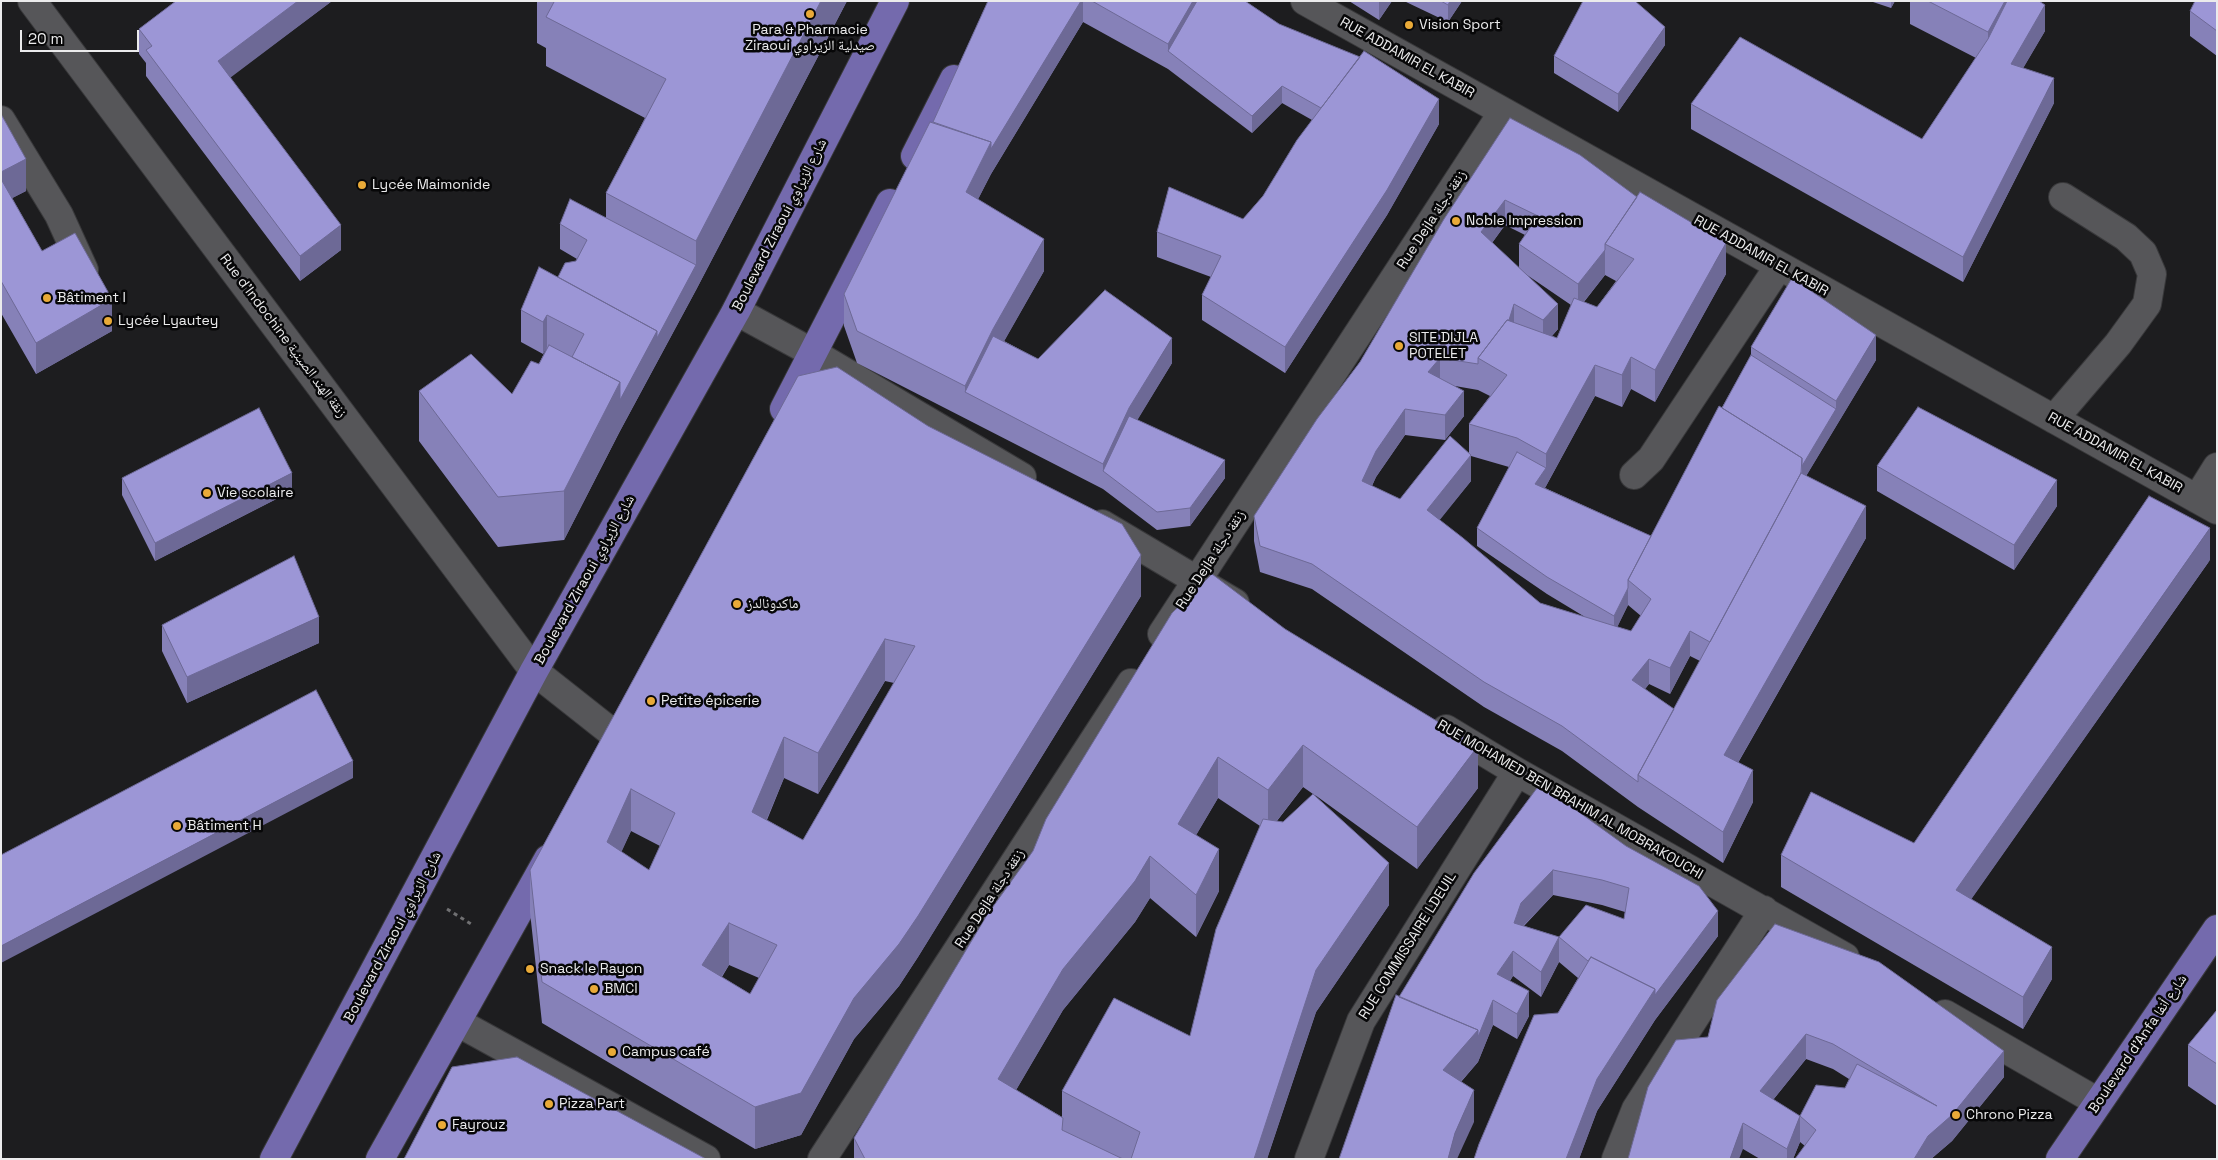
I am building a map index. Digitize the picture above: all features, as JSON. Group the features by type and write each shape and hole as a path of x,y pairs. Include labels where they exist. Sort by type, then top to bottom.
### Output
{"main road":[{"name":"Boulevard Ziraoui شارع الزيراوي","path":"274,1159 534,671 736,311 895,1"},
{"path":"772,431 967,54"},
{"path":"610,744 628,709"},
{"path":"380,1159 559,839"},
{"name":"Boulevard d'Anfa شارع أنفا","path":"2060,1159 2217,929"}],"street":[{"name":"Rue d'Indochine زنقة الهند الصينية","path":"32,1 534,671 610,744"},
{"name":"RUE ADDAMIR EL KABIR","path":"1305,1 2207,504"},
{"name":"Rue Dejla زنقة دجلة","path":"822,1159 1503,112"},
{"path":"1,120 58,215 96,295"},
{"path":"2054,419 2118,344 2147,304 2152,274 2143,253 2126,237 2063,197"},
{"path":"1634,475 1651,459 1779,266"},
{"path":"736,311 813,352 1044,489"},
{"path":"2207,504 2217,467"},
{"path":"1078,510 1256,616"},
{"name":"RUE MOHAMED BEN BRAHIM AL MOBRAKOUCHI","path":"1425,717 1517,772 1867,969"},
{"name":"RUE COMMISSAIRE LDEUIL","path":"1309,1159 1361,1021 1517,772"},
{"path":"1616,1159 1636,1109 1764,910"},
{"path":"1927,1004 2098,1102"},
{"path":"457,1022 706,1159"}],"path":[{"path":"418,891 502,943"}],"building":[{"path":"176,1 298,1 218,61 341,225 300,256 146,50 152,46 139,29"},
{"path":"552,1 821,1 696,241 606,193 666,79 546,17 554,2"},
{"path":"988,1 1081,1 991,149 991,142 933,122"},
{"path":"1092,1 1193,1 1168,44"},
{"path":"1197,1 1245,1 1279,24 1360,57 1321,108 1282,86 1252,116 1168,51"},
{"path":"1441,1 1450,1 1448,5"},
{"path":"1583,1 1635,1 1665,27 1618,94 1554,56"},
{"path":"1928,1 2005,1 1988,32"},
{"path":"2007,1 2039,1 2045,5 2011,64 2054,78 1963,257 1691,104 1740,37 1922,139 1988,39"},
{"path":"2195,1 2217,1 2217,31 2190,11"},
{"path":"1364,51 1439,99 1387,190 1285,347 1202,295 1221,256 1157,232 1169,187 1243,219 1263,196 1297,140"},
{"path":"1,114 26,159 1,172"},
{"path":"1510,118 1580,155 1637,197 1605,244 1605,250 1578,284 1519,244 1538,216 1505,200 1481,232 1558,304 1543,320 1514,304 1509,320 1507,320 1478,358 1478,364 1440,358 1428,372 1464,391 1445,415 1405,409 1376,451 1362,481 1400,499 1450,436 1471,455 1427,510 1540,603 1631,631 1651,599 1628,580 1719,406 1802,458 1801,473 1710,642 1690,631 1670,668 1649,659 1632,680 1674,709 1638,775 1638,782 1562,726 1484,682 1312,564 1260,546 1254,516 1317,419 1360,362 1444,219"},
{"path":"930,122 991,142 966,192 1044,239 993,329 965,386 857,331 844,294"},
{"name":"Bâtiment I","path":"1,179 42,251 75,233 112,299 36,343 1,281"},
{"path":"1640,192 1726,243 1655,370 1631,357 1622,375 1595,365 1546,454 1517,438 1469,424 1507,375 1478,358 1507,320 1557,338 1574,298 1597,307 1634,259 1605,244"},
{"path":"570,199 696,265 657,338 657,331 558,277 565,263 576,261 587,240 560,224"},
{"path":"539,267 657,331 620,400 620,382 572,357 584,334 547,315 543,322 521,310"},
{"path":"1792,278 1876,335 1836,401 1751,347"},
{"path":"1105,290 1172,338 1129,408 1103,464 965,392 993,336 1038,359"},
{"path":"549,345 620,382 564,491 498,497 419,391 471,354 512,394 531,361 539,364"},
{"path":"1751,355 1836,409 1802,466 1802,458 1722,408"},
{"path":"837,367 928,426 1122,524 1141,555 918,916 899,944 854,998 801,1093 755,1107 542,982 530,870 798,376","holes":["885,639 915,646 803,840 752,812 784,737 818,753","631,789 675,813 649,870 607,842","729,923 777,945 750,994 702,965"]},
{"path":"1918,407 2057,480 2014,545 1877,466"},
{"name":"Vie scolaire","path":"259,408 292,473 155,543 122,478"},
{"path":"1129,416 1225,460 1190,508 1157,512 1103,471"},
{"path":"1517,452 1546,468 1535,484 1651,536 1628,580 1628,588 1614,616 1547,577 1477,528"},
{"path":"1801,473 1866,506 1724,755 1753,770 1723,832 1638,775"},
{"path":"2149,496 2210,528 1956,890 2052,947 2023,997 1781,855 1811,792 1914,843"},
{"path":"294,556 319,617 187,677 162,625"},
{"path":"1212,574 1285,629 1478,746 1417,827 1303,745 1268,790 1218,757 1178,824 1219,849 1196,895 1150,856 1135,881 1063,969 998,1079 1063,1118 1062,1130 1123,1159 865,1159 854,1138 987,915 1033,851 1046,819 1172,613"},
{"name":"Bâtiment H","path":"316,690 353,761 1,946 1,855"},
{"path":"1540,784 1626,846 1699,886 1718,911 1655,995 1655,989 1591,957 1588,961 1559,937 1541,972 1513,951 1497,974 1529,991 1517,1014 1493,1000 1478,1037 1478,1030 1399,997 1474,873","holes":["1553,870 1602,880 1629,888 1624,919 1586,905 1559,937 1514,923 1521,903"]},
{"path":"1313,794 1389,863 1316,970 1254,1159 1131,1159 1140,1132 1062,1091 1114,998 1190,1036 1216,929 1263,819 1283,822"},
{"path":"1775,924 1879,962 2004,1051 1952,1115 1928,1136 1914,1159 1795,1159 1816,1130 1800,1116 1787,1149 1743,1123 1730,1159 1628,1159 1648,1087 1676,1040 1708,1037 1717,1000","holes":["1806,1034 1833,1044 1937,1106 1857,1064 1845,1088 1816,1085 1800,1116 1760,1091"]},
{"path":"1591,957 1655,989 1597,1079 1566,1159 1474,1159 1534,1015 1558,1013"},
{"path":"1396,995 1478,1030 1443,1070 1474,1090 1455,1133 1448,1159 1339,1159"},
{"path":"2217,1010 2217,1064 2188,1045"},
{"path":"517,1057 706,1159 404,1159 452,1067"}],"place":[{"name":"Para & Pharmacie Ziraoui صيدلية الزيراوي","path":"810,14"},
{"name":"Vision Sport","path":"1409,25"},
{"name":"Lycée Maimonide","path":"362,185"},
{"name":"Noble Impression","path":"1456,221"},
{"name":"Bâtiment I","path":"47,298"},
{"name":"Lycée Lyautey","path":"108,321"},
{"name":"SITE DIJLA POTELET","path":"1399,346"},
{"name":"Vie scolaire","path":"207,493"},
{"name":"ماكدونالدز","path":"737,604"},
{"name":"Petite épicerie","path":"651,701"},
{"name":"Bâtiment H","path":"177,826"},
{"name":"Snack le Rayon","path":"530,969"},
{"name":"BMCI","path":"594,989"},
{"name":"Campus café","path":"612,1052"},
{"name":"Pizza Part","path":"549,1104"},
{"name":"Chrono Pizza","path":"1956,1115"},
{"name":"Fayrouz","path":"442,1125"}]}
